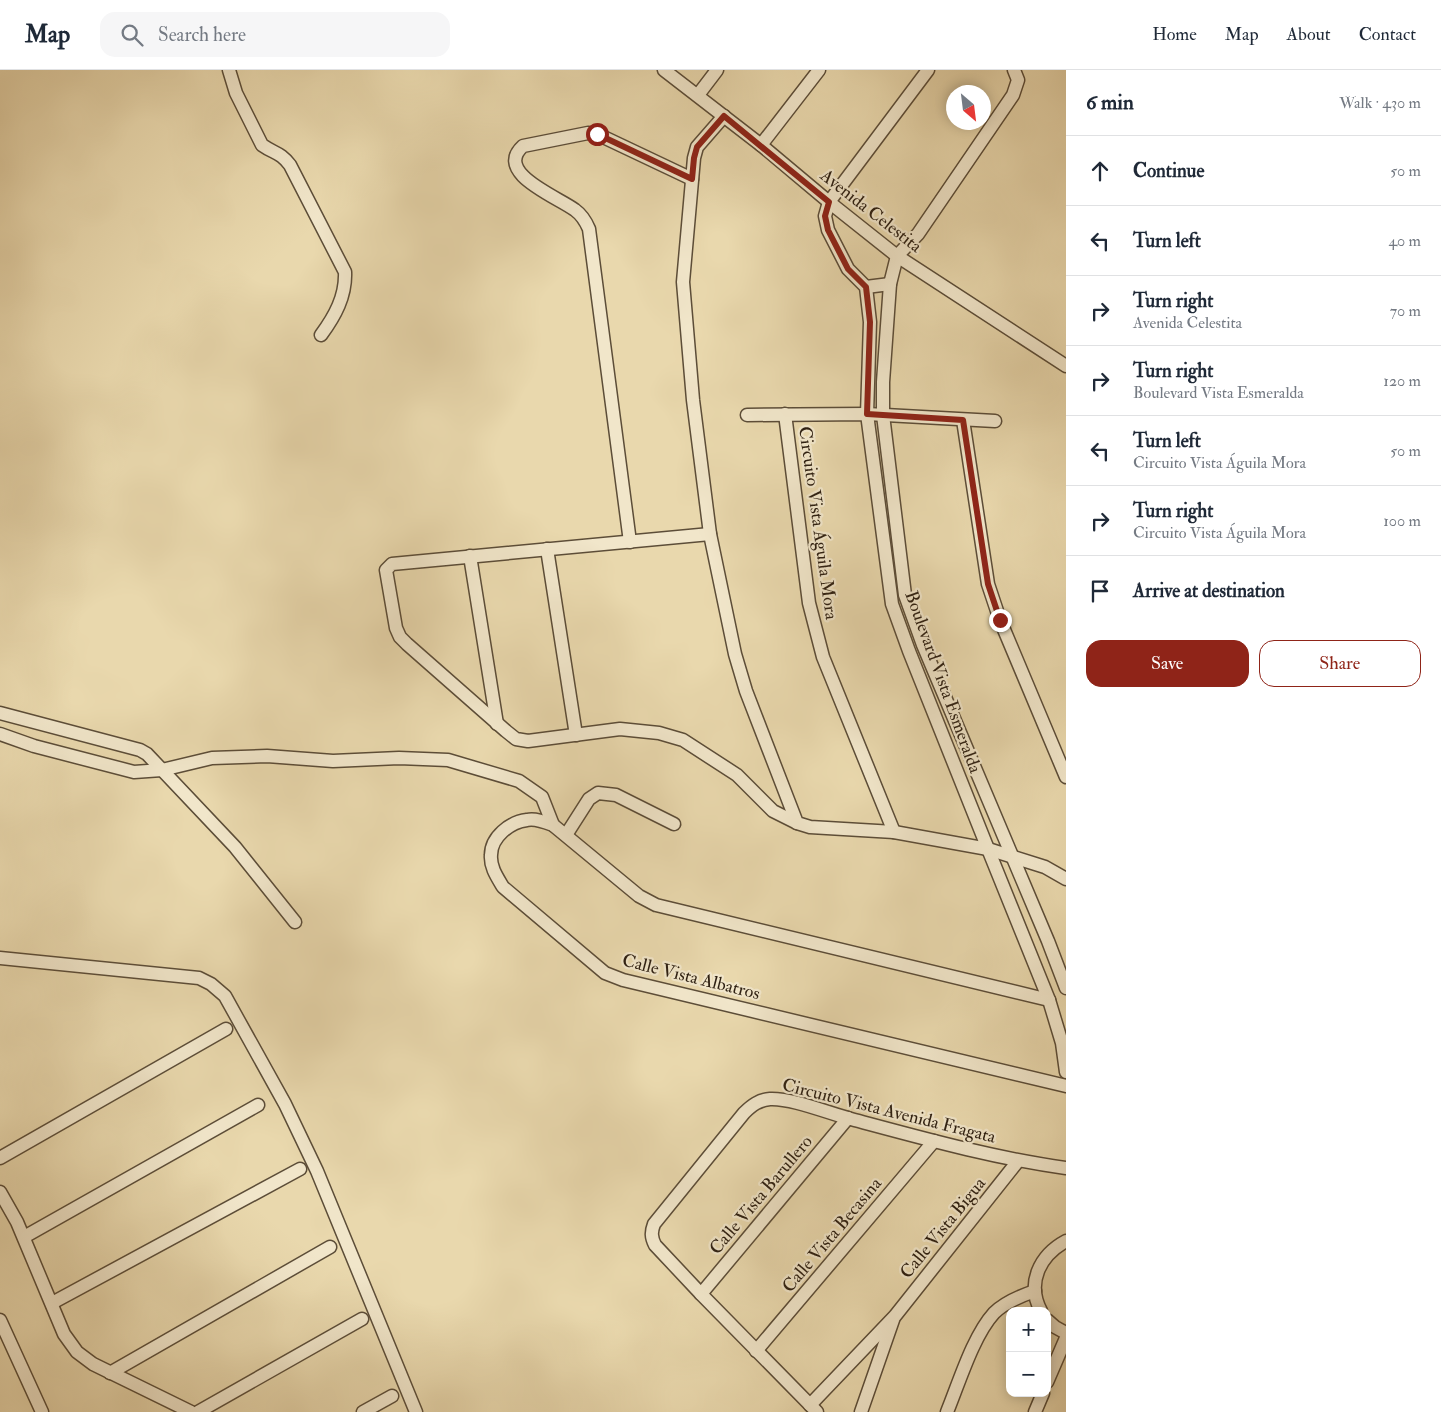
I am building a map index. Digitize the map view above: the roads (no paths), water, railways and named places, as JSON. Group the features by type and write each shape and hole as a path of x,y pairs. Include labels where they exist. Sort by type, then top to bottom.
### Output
{"street":[{"path":"229,70 236,93 262,145 269,150 279,153 290,165 345,272 346,285 342,297 331,321 321,335"},
{"name":"Avenida Celestita","path":"664,70 762,145 829,202 898,256 1066,366"},
{"path":"698,95 717,70"},
{"path":"762,145 819,70"},
{"path":"890,284 866,287 848,269 828,230 825,216 829,202 928,70"},
{"path":"898,256 918,234 1013,95 1018,80 1014,70"},
{"path":"724,116 697,147 694,158 683,282 693,400 710,534 735,654 746,691 797,823"},
{"path":"630,542 589,229 577,211 524,178 517,169 514,160 516,152 523,146 588,133 597,134 692,179"},
{"name":"Boulevard Vista Esmeralda","path":"898,256 890,284 883,382 883,415 905,595 923,646 1048,941 1066,988"},
{"name":"Boulevard Vista Esmeralda","path":"866,287 870,322 867,414 892,604 909,651 1049,1000 1062,1043 1066,1072"},
{"name":"Circuito Vista Águila Mora","path":"785,414 809,603 823,656 894,832"},
{"name":"Circuito Vista Águila Mora","path":"747,415 867,414 995,421"},
{"path":"963,420 988,584 1000,620 1066,777"},
{"path":"710,534 392,564 386,570 396,628 400,637 407,644 516,739 528,741 620,729 658,734 683,740 737,775 773,811 797,823 810,827 894,832 988,850 1045,867 1066,879"},
{"path":"547,549 576,735"},
{"path":"470,556 497,724"},
{"path":"0,713 140,750 147,754 235,847 295,922"},
{"path":"0,734 34,746 134,772 162,770 212,758 267,756 333,761 399,758 448,760 519,781 542,797 553,825"},
{"path":"566,835 589,798 598,793 616,795 674,824"},
{"name":"Calle Vista Albatros","path":"1049,1000 656,905 639,896 553,825 528,819 516,823 503,831 494,841 490,854 493,869 503,887 605,973 633,982 1066,1086"},
{"path":"0,958 199,978 211,984 224,996 285,1104 317,1171 416,1412"},
{"path":"0,1158 226,1029"},
{"name":"Circuito Vista Avenida Fragata","path":"814,1408 701,1294 655,1245 652,1238 651,1232 654,1224 744,1113 760,1101 770,1099 785,1100 1018,1162 1066,1168"},
{"path":"24,1237 258,1105"},
{"name":"Calle Vista Barullero","path":"701,1294 848,1118"},
{"name":"Calle Vista Becasina","path":"756,1351 934,1140"},
{"name":"Calle Vista Bigua","path":"814,1408 894,1316 1018,1162"},
{"path":"52,1303 300,1169"},
{"path":"0,1192 24,1237 64,1334 77,1352 93,1364 191,1412"},
{"path":"1039,1307 1035,1291 1038,1271 1042,1261 1048,1253 1066,1241"},
{"path":"110,1372 330,1247"},
{"path":"947,1412 977,1339 994,1313 1013,1299 1035,1291"},
{"name":"Calle Vista Bigua","path":"861,1412 894,1316"},
{"path":"198,1412 362,1319"},
{"path":"0,1320 42,1412"},
{"path":"1051,1324 1066,1333"},
{"path":"1051,1373 1066,1338"},
{"path":"363,1412 392,1396"},
{"path":"1035,1412 1041,1397"}]}
